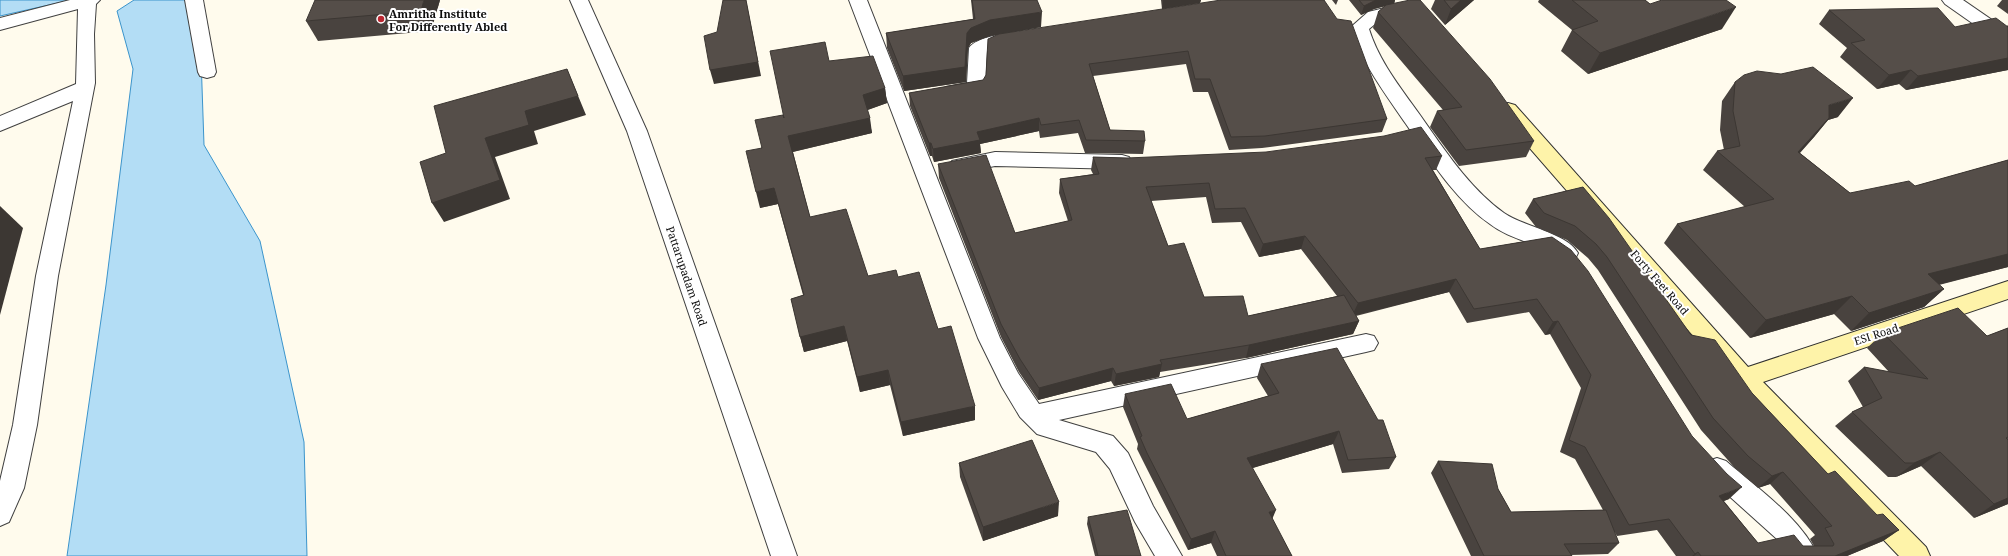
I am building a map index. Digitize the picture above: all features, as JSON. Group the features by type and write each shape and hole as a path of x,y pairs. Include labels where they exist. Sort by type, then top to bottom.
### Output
{"main road":[{"name":"Forty Feet Road","path":"1493,93 1744,378 1917,556"},
{"name":"ESI Road","path":"1744,378 2008,290"}],"street":[{"path":"194,0 207,72"},
{"name":"Pattarupadam Road","path":"579,0 637,131 784,556"},
{"path":"858,0 904,99 925,172 989,338 1010,380 1035,415 1046,427 1104,444 1119,461 1144,514 1169,556"},
{"path":"1951,0 2008,40"},
{"path":"0,24 89,1 85,34 85,88 47,276 25,426 11,488 0,514"},
{"path":"1418,8 1374,16 1354,27 1364,42 1410,134 1465,190 1497,219 1516,229 1559,246 1579,265"},
{"path":"940,93 976,88 978,48 996,41 1034,35"},
{"path":"0,124 85,88"},
{"path":"925,172 995,159 1139,162"},
{"path":"1035,415 1366,343"},
{"path":"1705,455 1725,477 1787,531 1806,556"}],"water":[{"path":"0,0 71,0 0,16"},
{"path":"134,0 186,0 200,28 204,145 260,241 304,442 307,556 67,556 106,285 133,69 117,11"}],"building":[{"path":"315,0 424,0 421,11 306,21"},
{"path":"723,0 746,0 758,62 710,70 704,36 717,32"},
{"path":"972,0 1037,0 1042,12 990,20 971,28 967,33 965,67 903,76 886,33 975,19"},
{"path":"1221,0 1324,0 1337,19 1351,21 1387,119 1265,136 1231,137 1210,79 1195,79 1188,51 1089,64 1110,130 1144,131 1145,141 1086,140 1079,120 1041,125 1039,118 977,132 980,140 933,149 931,143 929,143 909,93 983,80 986,75 988,39 999,34"},
{"path":"1359,0 1376,0 1364,6"},
{"path":"1410,0 1420,0 1490,79 1534,141 1466,150 1437,111 1462,107 1378,12 1386,5"},
{"path":"1444,0 1461,0 1451,9"},
{"path":"1572,0 1645,0 1650,4 1662,0 1726,0 1736,7 1600,53 1572,30 1598,21"},
{"path":"1938,8 1955,27 1996,18 2008,27 2008,58 1918,76 1911,70 1889,75 1851,43 1865,40 1829,10"},
{"path":"825,42 829,61 873,56 885,88 863,95 870,118 788,136 810,217 846,209 868,276 896,270 898,277 919,272 938,329 951,326 975,406 901,422 888,370 857,377 844,326 800,337 791,299 804,295 774,188 756,192 746,151 762,148 755,120 783,115 784,118 770,51"},
{"path":"1813,67 1853,98 1829,105 1829,118 1798,152 1850,193 1909,181 1915,186 2008,160 2008,254 1928,274 1944,289 1869,313 1852,296 1766,320 1677,224 1774,199 1717,151 1740,146 1733,111 1735,82 1744,75 1757,71 1781,74"},
{"path":"567,69 578,96 525,111 529,125 485,138 500,180 432,203 420,162 446,153 434,106"},
{"path":"1421,127 1442,156 1425,158 1480,249 1552,237 1571,250 1588,271 1692,436 1727,474 1742,487 1719,496 1758,543 1794,535 1803,546 1833,546 1834,544 1825,528 1832,526 1783,472 1772,476 1748,456 1713,418 1607,257 1596,244 1575,226 1544,213 1533,199 1583,187 1609,218 1691,335 1715,340 1752,393 1828,474 1835,471 1877,515 1883,514 1899,530 1835,556 1701,556 1698,552 1695,554 1669,519 1629,525 1585,447 1569,440 1591,375 1558,321 1553,322 1537,299 1474,309 1456,279 1358,303 1305,236 1263,244 1245,208 1215,209 1209,183 1146,187 1168,246 1184,243 1204,297 1243,296 1248,316 1344,295 1359,321 1249,345 1160,360 1162,364 1116,374 1113,368 1039,388 1020,359 1001,324 938,164 986,155 1015,233 1072,220 1060,179 1099,174 1093,157 1127,158 1266,152 1384,136"},
{"path":"1958,308 1987,336 2008,328 2008,437 2006,438 2008,440 2008,498 1994,504 1940,452 1914,463 1905,463 1852,412 1882,398 1864,367 1928,379 1883,333"},
{"path":"1337,348 1378,420 1383,420 1396,457 1348,460 1339,431 1247,458 1276,510 1269,512 1292,556 1226,556 1215,531 1191,539 1147,453 1140,437 1142,436 1125,394 1171,384 1187,419 1279,393 1261,364"},
{"path":"1032,440 1059,502 983,527 959,463"},
{"path":"1438,461 1492,464 1498,489 1511,512 1606,510 1619,543 1564,544 1572,556 1484,556"},
{"path":"1127,510 1141,556 1098,556 1088,517"}],"place":[{"name":"Amritha Institute For Differently Abled","path":"381,19"}]}
